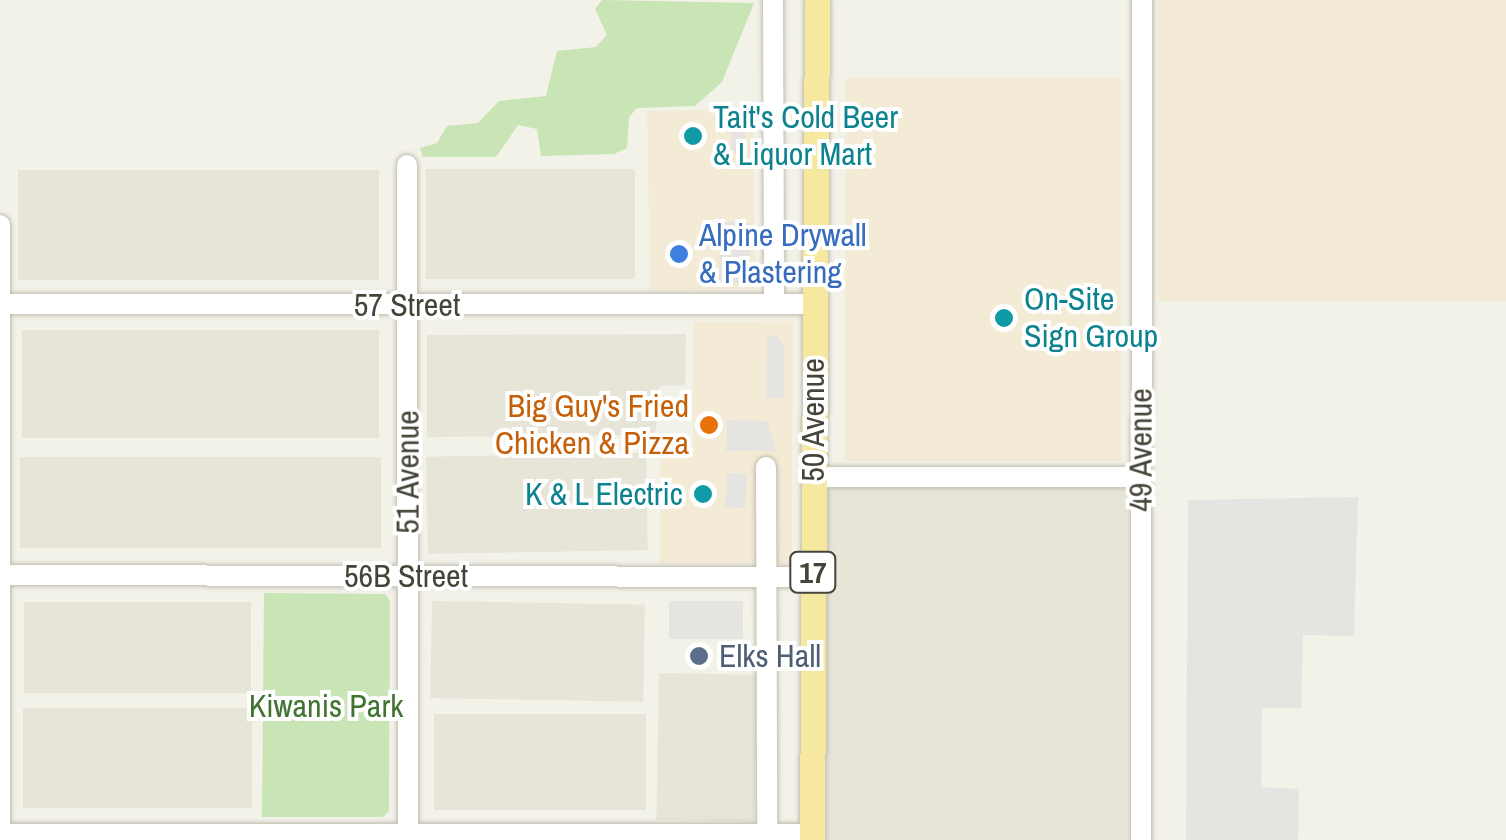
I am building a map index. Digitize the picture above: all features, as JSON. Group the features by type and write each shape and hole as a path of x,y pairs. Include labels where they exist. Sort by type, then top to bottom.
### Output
{"main road":[{"name":"50 Avenue","path":"812,837 817,0"}],"street":[{"path":"772,0 774,304"},
{"name":"49 Avenue","path":"1140,840 1142,0"},
{"name":"51 Avenue","path":"408,164 408,837"},
{"path":"0,225 0,836 812,837"},
{"name":"57 Street","path":"0,304 814,304"},
{"path":"766,467 767,834"},
{"path":"813,477 1141,477"},
{"name":"56B Street","path":"0,575 812,577"}],"shaded area":[{"path":"1158,0 1506,0 1506,301 1158,301"},
{"path":"845,78 1121,78 1121,461 845,461"},
{"path":"753,109 756,289 650,291 647,111"},
{"path":"731,117 745,117 745,153 731,153"},
{"path":"426,169 635,169 635,279 426,279"},
{"path":"18,170 379,170 379,280 18,280"},
{"path":"721,222 751,223 749,283 719,282"},
{"path":"793,321 792,563 660,563 660,451 693,450 693,322"},
{"path":"22,330 379,330 379,438 22,438"},
{"path":"686,334 685,385 660,386 655,435 427,437 427,335"},
{"path":"777,336 784,346 784,398 766,398 767,337"},
{"path":"727,420 767,421 776,451 726,451"},
{"path":"646,453 648,550 428,554 426,457"},
{"path":"20,457 381,457 381,548 20,548"},
{"path":"727,473 747,474 745,508 725,507"},
{"path":"826,488 1127,488 1127,840 826,840"},
{"path":"1358,497 1354,636 1303,635 1301,708 1262,708 1261,787 1299,789 1298,840 1186,840 1188,500"},
{"path":"432,601 645,605 643,702 430,698"},
{"path":"669,601 743,601 743,639 669,639"},
{"path":"24,602 251,602 251,693 24,693"},
{"path":"659,673 757,675 754,822 656,820"},
{"path":"23,708 252,708 252,808 23,808"},
{"path":"434,714 646,714 646,810 434,810"}],"green space":[{"path":"602,0 754,3 722,82 695,106 637,108 629,117 627,148 614,154 541,156 537,129 518,125 496,157 423,157 420,148 437,143 447,126 478,123 499,101 546,96 557,51 596,47 607,35 595,9"},
{"name":"Kiwanis Park","path":"264,593 385,594 390,601 389,811 383,817 262,817"}],"place":[{"name":"Tait's Cold Beer & Liquor Mart","path":"693,136"},
{"name":"Alpine Drywall & Plastering","path":"679,254"},
{"name":"On-Site Sign Group","path":"1004,318"},
{"name":"Big Guy's Fried Chicken & Pizza","path":"709,425"},
{"name":"K & L Electric","path":"703,494"},
{"name":"Elks Hall","path":"699,656"}]}
